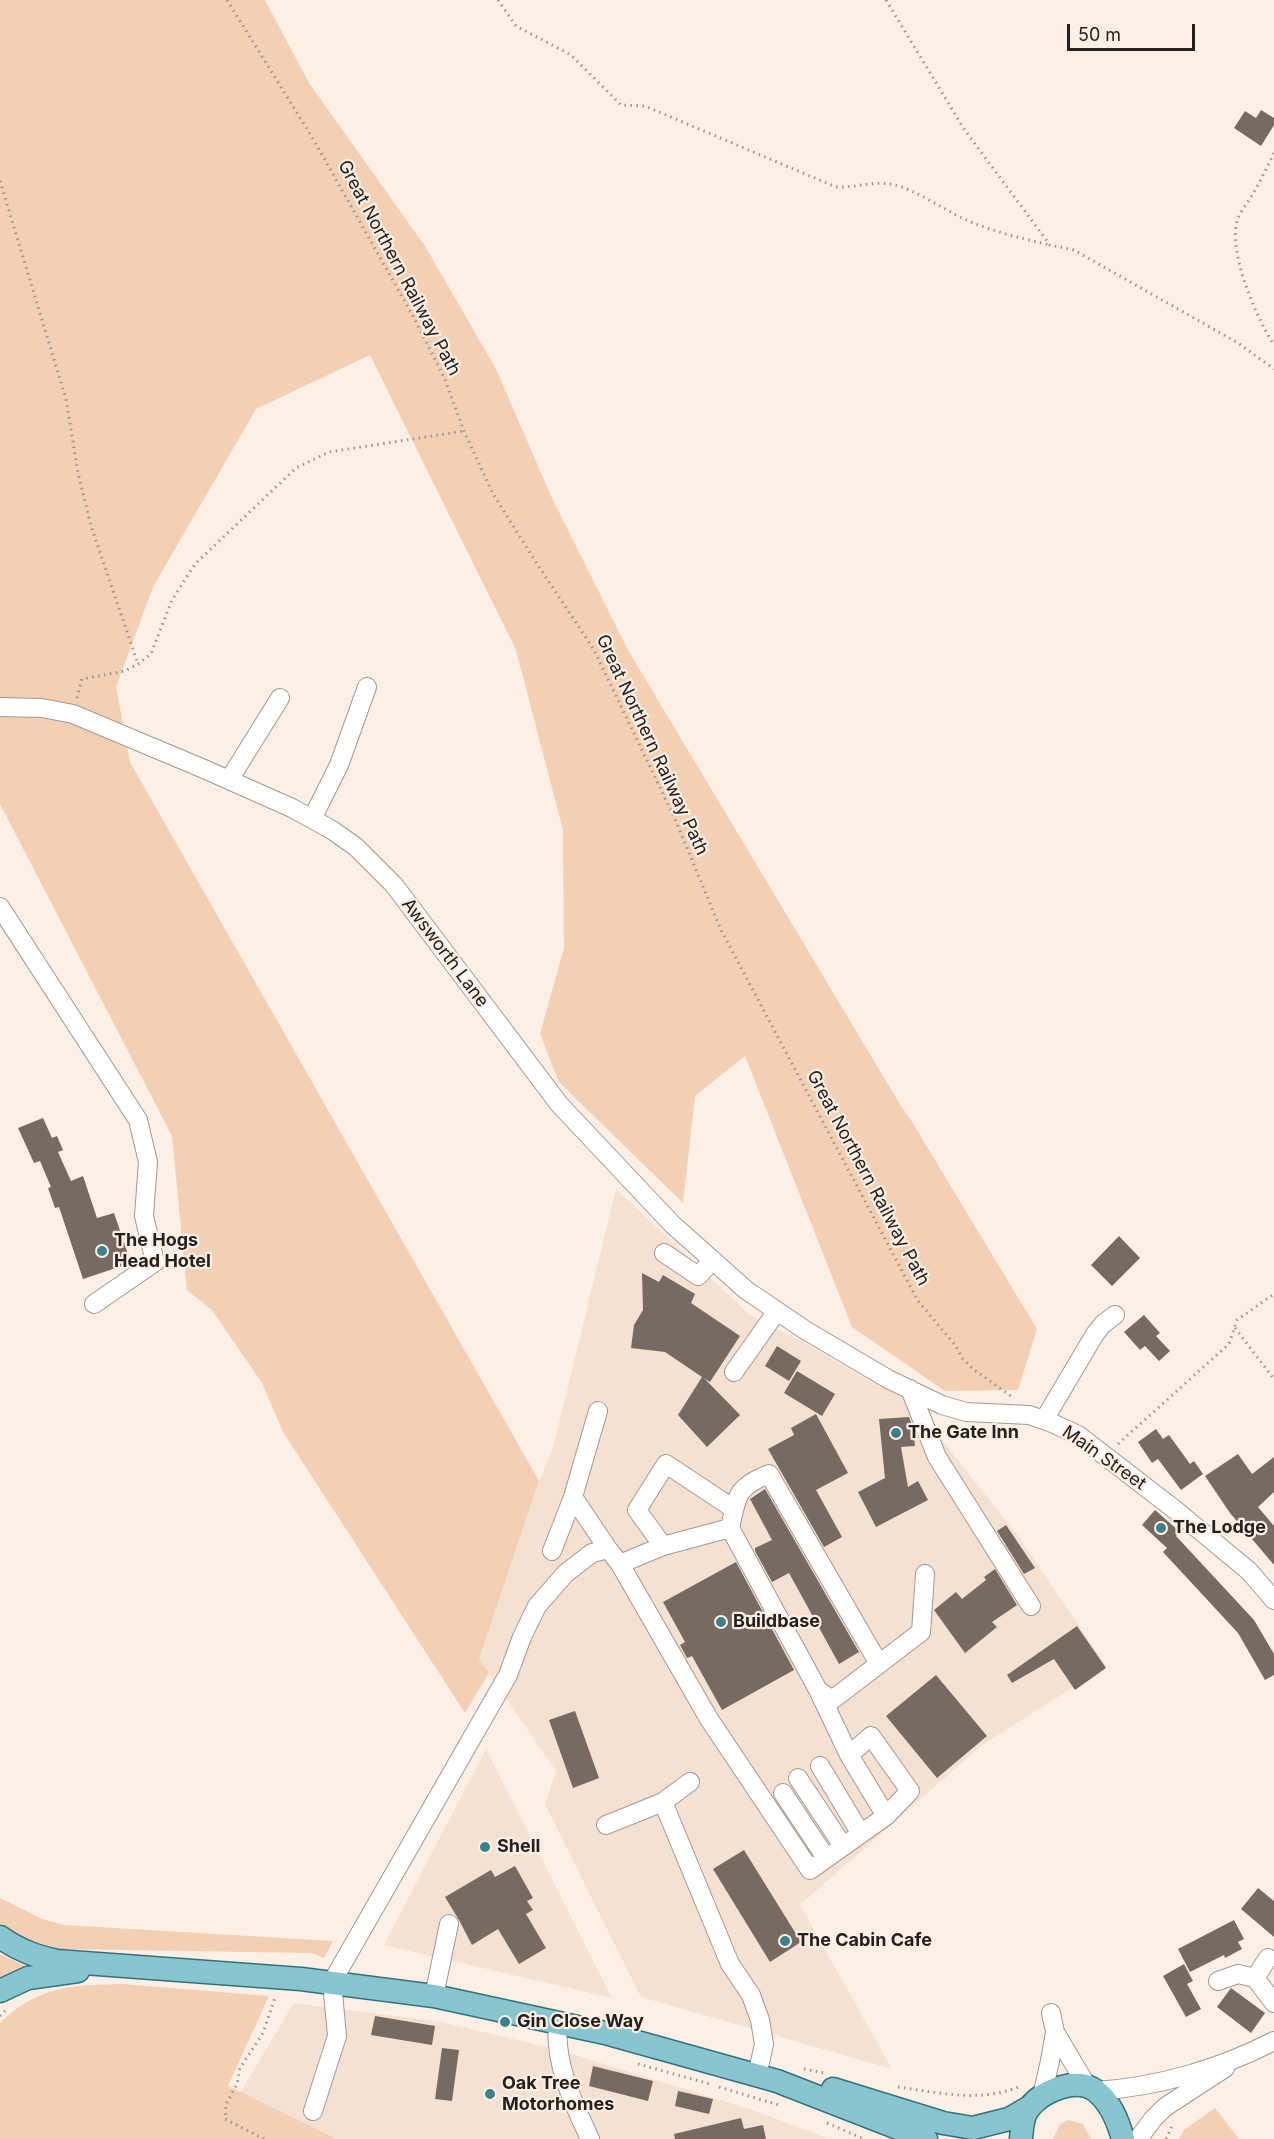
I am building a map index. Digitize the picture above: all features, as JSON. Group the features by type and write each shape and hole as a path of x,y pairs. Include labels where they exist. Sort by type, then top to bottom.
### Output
{"main road":[{"path":"0,1937 14,1947 35,1956 57,1961 332,1982 434,1996 558,2022 767,2078 926,2139"},
{"path":"3,2000 28,1978 121,1966"},
{"path":"767,2078 821,2086 957,2126 973,2128 1009,2119 1063,2087 1091,2088 1112,2109 1123,2139"},
{"path":"1021,2139 1023,2123 1035,2102"}],"street":[{"path":"312,819 339,765 367,687"},
{"path":"229,780 280,698"},
{"name":"Awsworth Lane","path":"0,707 42,708 73,714 229,780 312,819 356,847 394,885 559,1104 672,1224 746,1290 806,1330"},
{"path":"0,907 138,1120 148,1162 144,1216 155,1262 94,1304"},
{"path":"664,1253 698,1276 713,1260"},
{"path":"734,1372 777,1311"},
{"path":"1044,1420 1095,1334 1115,1315"},
{"name":"Main Street","path":"806,1330 888,1379 942,1405 966,1412 1029,1415 1078,1435 1174,1509 1249,1571 1274,1600"},
{"path":"910,1389 937,1457 1031,1606"},
{"path":"552,1551 573,1497 598,1411"},
{"path":"663,1546 637,1510 666,1464 734,1509"},
{"path":"879,1664 769,1474 754,1480 737,1495 730,1528 818,1690 849,1755 886,1816"},
{"path":"573,1497 620,1564 709,1719 810,1870 886,1816 910,1791 871,1736 849,1755"},
{"path":"620,1564 663,1546 730,1528"},
{"path":"313,2111 337,2036 332,1982 508,1675 522,1637 537,1606 566,1573 592,1553 608,1549"},
{"path":"818,1690 832,1700 921,1632 926,1574"},
{"path":"820,1766 861,1834"},
{"path":"798,1778 843,1846"},
{"path":"606,1825 663,1802 690,1782"},
{"path":"783,1793 826,1858"},
{"path":"663,1802 730,1964 751,1995 760,2020 767,2078"},
{"path":"434,1996 449,1924"},
{"path":"1255,1978 1268,1958"},
{"path":"1218,1981 1238,1974 1255,1978 1274,2003"},
{"path":"1051,2013 1055,2032 1091,2088 1138,2087 1236,2060"},
{"path":"558,2022 557,2038 561,2071 590,2139"},
{"path":"1035,2102 1050,2061 1055,2032"},
{"path":"1138,2139 1153,2119 1178,2097 1199,2086 1236,2060 1274,2041"}],"path":[{"name":"Great Northern Railway Path","path":"227,0 312,137 413,316 444,377 464,431 492,492 594,650 675,819 721,930 918,1301 963,1359 973,1369 1010,1394"},
{"path":"498,0 516,26 571,55 621,105 645,106 836,187 853,188 871,182 897,185 963,219 992,230 1074,250 1238,343 1274,369"},
{"path":"886,0 964,129 1050,245"},
{"path":"1274,153 1238,218 1236,230 1237,251 1245,281 1260,324 1274,345"},
{"path":"0,181 66,399 78,473 91,526 138,664"},
{"path":"73,714 82,680 125,671 151,654 172,600 195,564 296,468 329,452 464,431"},
{"path":"1107,1457 1116,1446 1229,1344 1237,1320 1274,1294"},
{"path":"1234,1328 1274,1379"},
{"path":"264,2139 225,2119 226,2104 237,2084 240,2068 263,2033 284,1977"},
{"path":"0,2016 3,2000"},
{"path":"695,2058 702,2083"},
{"path":"889,2086 973,2097 990,2096 1020,2087 1050,2061"},
{"path":"630,2062 783,2106"},
{"path":"801,2068 833,2075"},
{"path":"1153,2119 1166,2138"},
{"path":"825,2122 864,2139"}],"shaded area":[{"path":"0,0 265,0 309,83 425,246 496,369 551,496 628,650 1037,1329 1018,1390 945,1391 852,1327 745,1056 695,1096 683,1203 559,1082 540,1034 564,948 563,830 516,650 370,355 256,409 153,587 116,687 130,762 539,1481 479,1659 489,1673 465,1713 283,1432 262,1383 212,1310 187,1290 172,1136 0,804"},
{"path":"616,1189 750,1315 808,1345 873,1383 929,1409 937,1434 1019,1537 1106,1666 981,1746 800,1905 892,2069 641,1997 545,1804 556,1771 479,1659 539,1481 552,1452"},
{"name":"Shell","path":"486,1749 612,1998 384,1945"},
{"path":"0,1898 42,1919 65,1925 333,1941 324,1958 312,1953 59,1949 23,1938 0,1924"},
{"path":"0,1954 28,1967 0,1978"},
{"path":"123,1984 269,1996 228,2086 337,2139 0,2139 0,2023 28,2001 57,1990 88,1985"},
{"path":"294,2003 441,2022 556,2049 756,2111 829,2139 337,2139 240,2093"},
{"path":"1215,2108 1239,2139 1179,2139 1184,2130"},
{"path":"1068,2120 1083,2124 1091,2139 1053,2139 1060,2124"}],"building":[{"path":"1261,110 1274,118 1274,125 1261,146 1234,128 1245,111 1256,118"},
{"path":"43,1118 52,1138 57,1136 63,1150 58,1152 71,1181 83,1176 97,1218 114,1213 131,1263 83,1279 59,1207 55,1208 48,1188 51,1187 40,1161 34,1163 18,1128"},
{"path":"1119,1236 1140,1258 1112,1286 1091,1265"},
{"path":"642,1273 659,1282 663,1275 695,1294 691,1303 740,1336 710,1382 704,1378 740,1415 707,1447 678,1415 702,1377 665,1352 631,1348 634,1325 643,1310"},
{"path":"1144,1315 1160,1333 1156,1336 1170,1351 1159,1361 1145,1346 1140,1350 1124,1332"},
{"path":"777,1346 801,1361 789,1381 765,1366"},
{"path":"797,1371 835,1394 822,1416 784,1393"},
{"path":"816,1414 848,1473 816,1490 842,1537 824,1547 768,1449 794,1435 791,1428"},
{"path":"909,1417 913,1427 915,1446 901,1447 908,1487 918,1481 928,1500 876,1527 858,1492 885,1478 879,1419"},
{"path":"1156,1429 1163,1439 1169,1435 1190,1464 1194,1461 1203,1474 1181,1490 1158,1459 1152,1463 1138,1442"},
{"path":"1238,1454 1252,1474 1274,1457 1274,1492 1258,1507 1274,1526 1274,1565 1230,1513 1205,1476"},
{"path":"765,1489 859,1652 839,1664 789,1573 772,1582 755,1551 755,1548 772,1540 750,1499"},
{"path":"1155,1510 1180,1532 1176,1536 1254,1620 1274,1654 1274,1675 1265,1680 1238,1633 1163,1552 1167,1548 1142,1525"},
{"path":"1006,1525 1035,1568 1024,1574 997,1531"},
{"name":"Buildbase","path":"736,1562 794,1670 722,1710 692,1656 687,1658 680,1645 685,1642 663,1602"},
{"path":"995,1569 1017,1605 992,1622 997,1627 965,1653 934,1610 956,1592 962,1599 986,1580 984,1577"},
{"path":"1077,1626 1106,1668 1075,1690 1054,1659 1012,1683 1007,1675"},
{"path":"936,1675 987,1736 937,1778 886,1716"},
{"path":"575,1711 599,1778 573,1788 549,1720"},
{"path":"744,1850 801,1942 770,1962 713,1869"},
{"path":"515,1866 533,1898 527,1901 533,1910 526,1914 546,1948 519,1964 498,1929 472,1945 445,1897 491,1870 495,1877"},
{"path":"1258,1888 1274,1901 1274,1937 1241,1909"},
{"path":"1234,1920 1244,1939 1238,1942 1242,1949 1190,1972 1178,1949"},
{"path":"1184,1964 1193,1981 1187,1984 1201,2009 1186,2017 1163,1976"},
{"path":"1231,1988 1265,2013 1251,2033 1217,2007"},
{"path":"375,2016 435,2026 432,2045 371,2035"},
{"path":"442,2048 459,2050 452,2101 435,2099"},
{"path":"593,2066 653,2081 648,2101 589,2086"},
{"path":"678,2091 713,2099 709,2114 675,2106"},
{"path":"741,2118 744,2129 763,2125 766,2139 675,2139 674,2134"}],"place":[{"name":"The Hogs Head Hotel","path":"102,1251"},
{"name":"The Gate Inn","path":"896,1433"},
{"name":"The Lodge","path":"1161,1528"},
{"name":"Buildbase","path":"721,1622"},
{"name":"Shell","path":"485,1847"},
{"name":"The Cabin Cafe","path":"785,1941"},
{"name":"Gin Close Way","path":"505,2022"},
{"name":"Oak Tree Motorhomes","path":"490,2094"}]}
